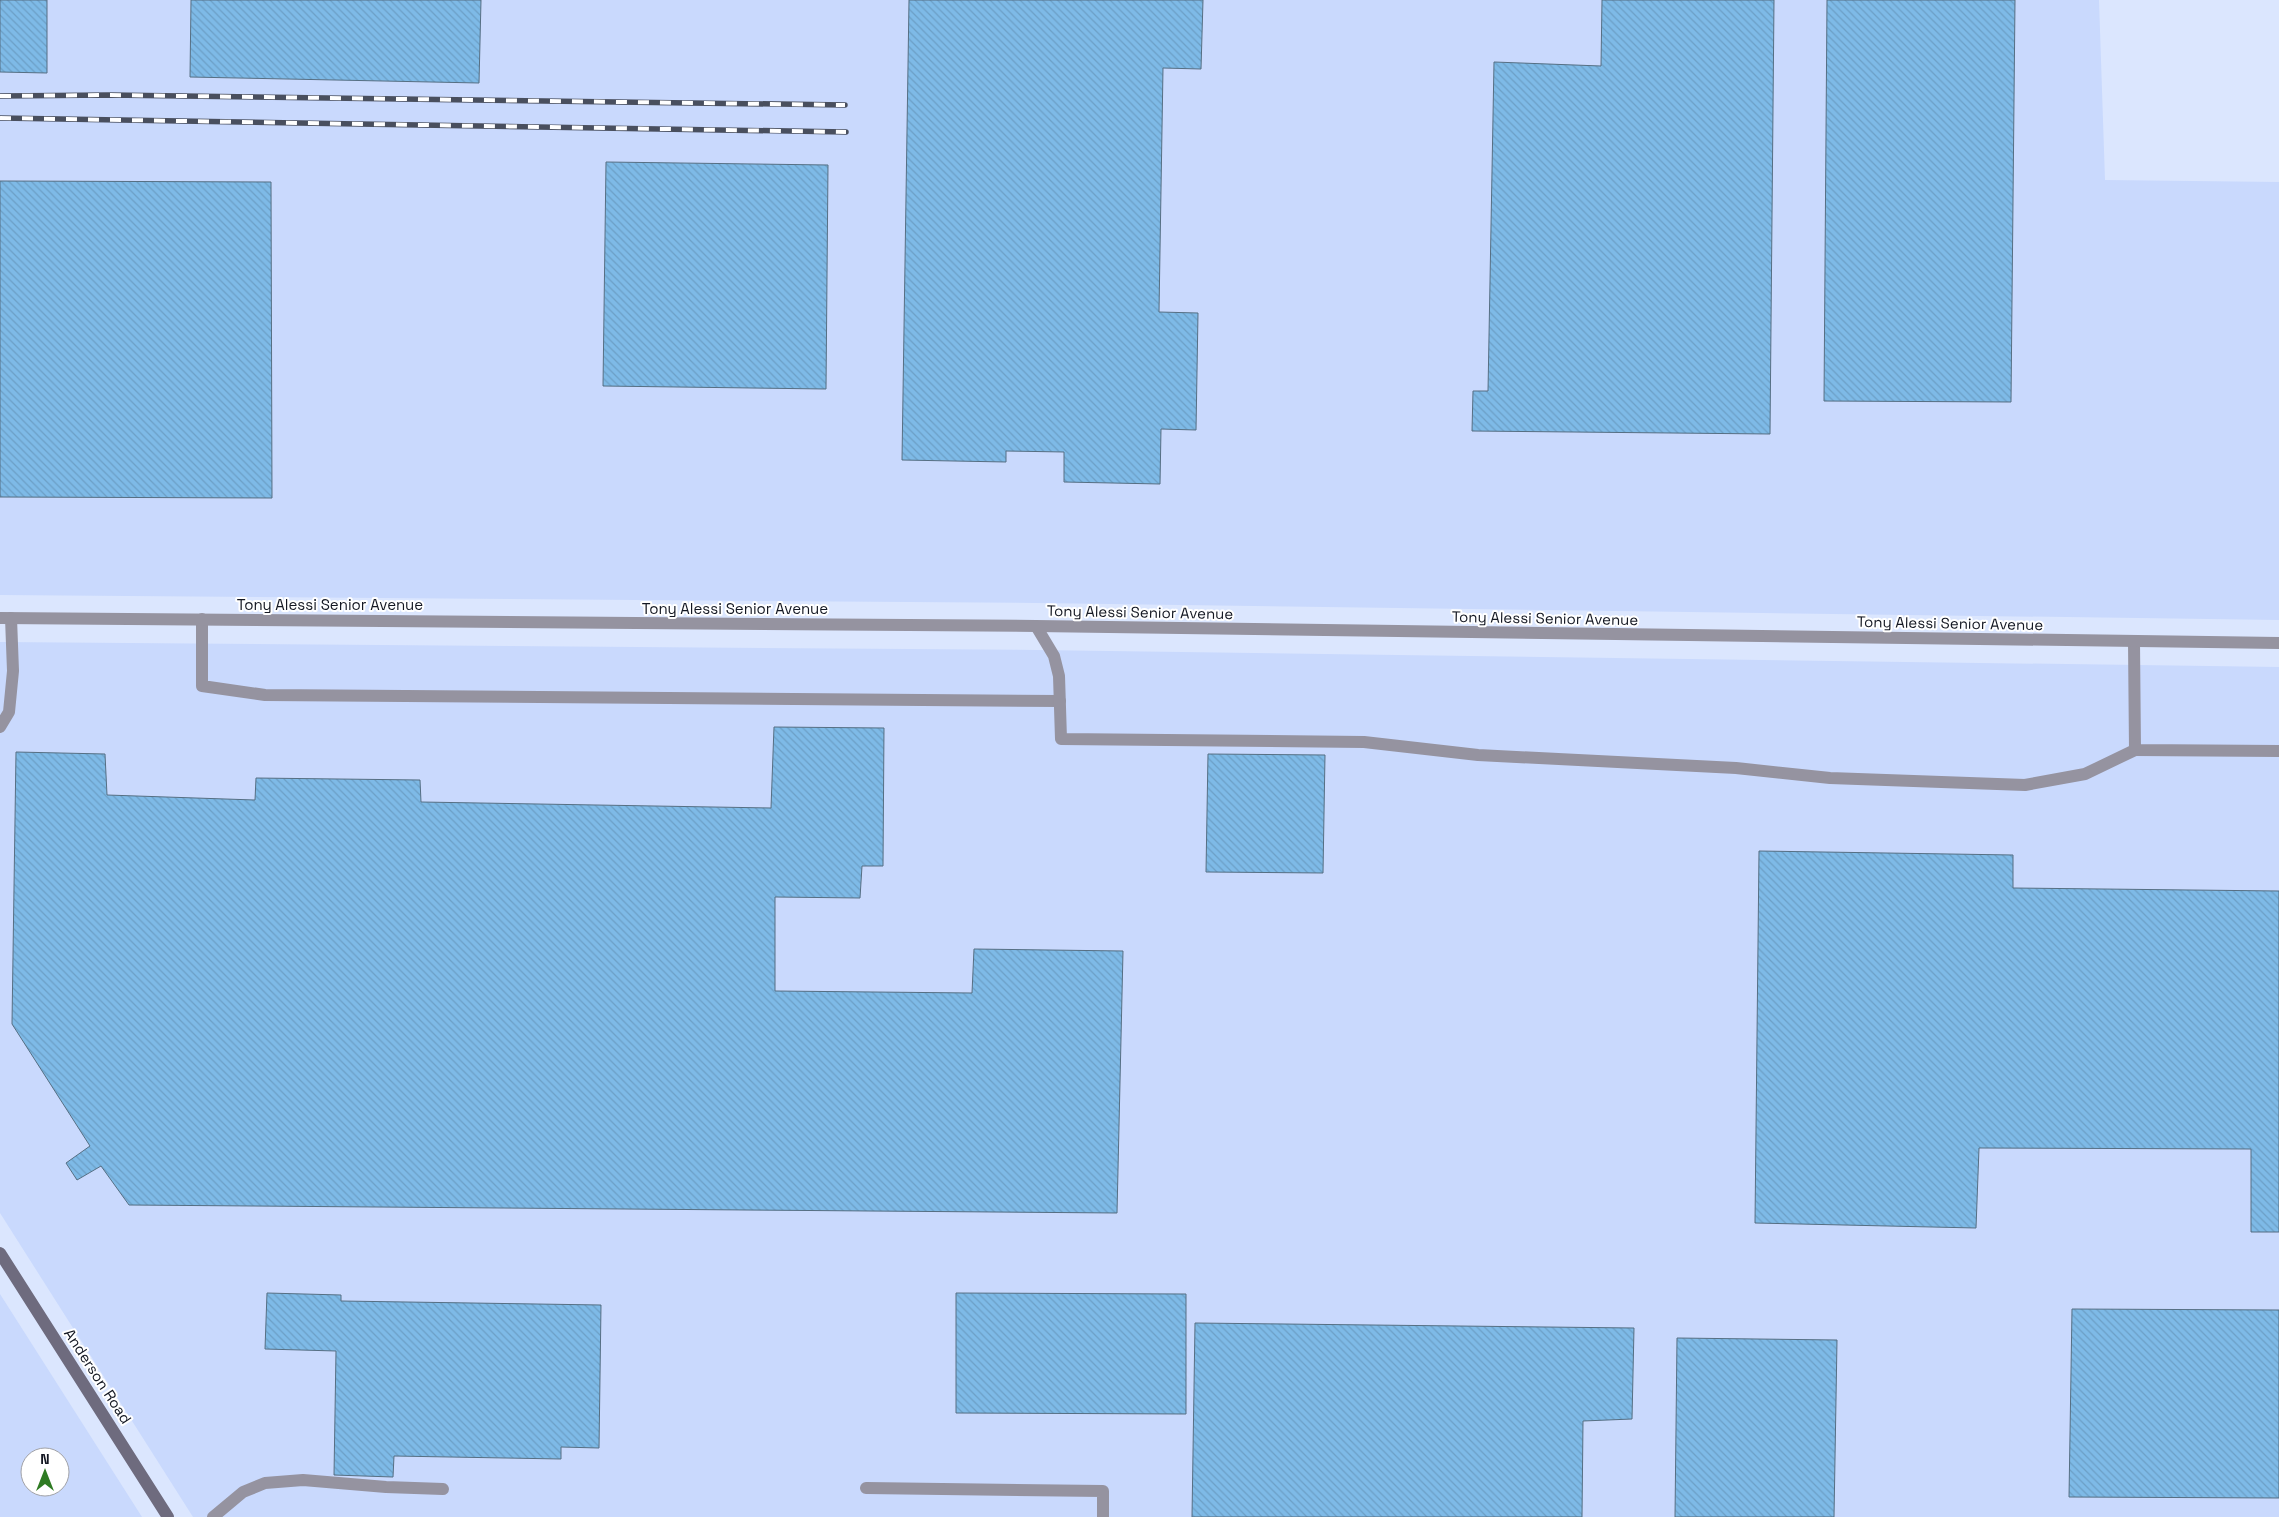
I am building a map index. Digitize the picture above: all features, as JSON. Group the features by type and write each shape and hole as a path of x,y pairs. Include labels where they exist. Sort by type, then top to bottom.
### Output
{"street":[{"name":"Tony Alessi Senior Avenue","path":"6,618 1036,626 2279,643"},
{"path":"0,728 9,712 13,671 6,618"},
{"path":"202,619 202,686 265,695 1060,701"},
{"path":"1036,626 1054,656 1059,676 1061,739 1364,742 1478,755 1736,768 1830,778 2025,784 2085,774 2135,750 2279,751"},
{"path":"2134,642 2135,750"},
{"name":"Anderson Road","path":"0,1253 168,1517"},
{"path":"213,1517 243,1492 265,1482 303,1480 386,1487 444,1489"},
{"path":"866,1488 1103,1491 1103,1517"}],"shaded area":[{"path":"0,0 2099,0 2105,180 2279,182 2279,620 1036,603 0,595"},
{"path":"0,642 1036,650 2279,667 2279,1517 193,1517 0,1213"},
{"path":"0,1294 142,1517 0,1517"}],"building":[{"path":"0,0 47,0 47,73 0,72"},
{"path":"191,0 481,0 479,83 190,77"},
{"path":"909,0 1203,0 1201,69 1163,68 1159,312 1198,313 1196,430 1161,429 1160,484 1064,482 1064,452 1006,451 1006,462 902,460"},
{"path":"1602,0 1774,0 1770,434 1472,431 1473,391 1488,391 1494,62 1601,66"},
{"path":"1827,0 2015,0 2011,402 1824,401"},
{"path":"606,162 828,165 826,389 603,386"},
{"path":"0,181 271,182 272,498 0,497"},
{"path":"774,727 884,728 883,866 862,866 860,898 775,897 775,991 972,993 974,949 1123,951 1117,1213 129,1205 101,1166 77,1180 66,1163 90,1146 12,1024 16,752 105,754 107,795 255,800 256,778 420,780 421,802 771,808"},
{"path":"1208,754 1325,755 1323,873 1206,872"},
{"path":"1759,851 2013,855 2013,888 2279,891 2279,1232 2251,1232 2251,1149 1979,1148 1976,1228 1755,1223"},
{"path":"267,1293 341,1295 341,1301 601,1305 599,1448 561,1447 561,1459 394,1456 393,1477 334,1475 336,1351 265,1349"},
{"path":"956,1293 1186,1294 1186,1414 956,1413"},
{"path":"2072,1309 2279,1310 2279,1498 2069,1497"},
{"path":"1195,1323 1634,1328 1632,1419 1583,1421 1582,1517 1192,1517"},
{"path":"1677,1338 1837,1340 1834,1517 1675,1517"}],"railway":[{"path":"0,96 109,95 845,105"},
{"path":"0,118 846,132"}]}
